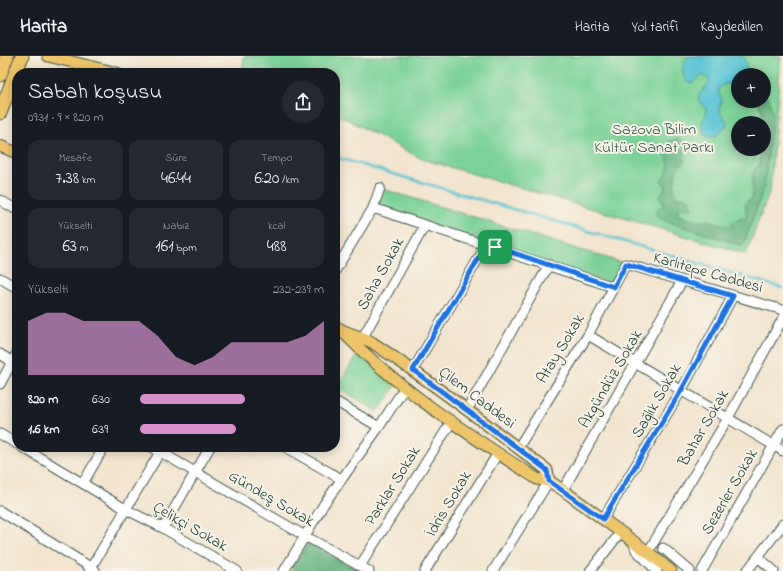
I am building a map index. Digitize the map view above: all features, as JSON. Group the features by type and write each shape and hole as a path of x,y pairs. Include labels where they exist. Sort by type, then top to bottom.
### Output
{"highway":[{"path":"0,75 7,56"},
{"path":"18,68 22,56"},
{"path":"0,113 12,85"}],"main road":[{"path":"48,56 97,68"},
{"path":"0,146 12,151"},
{"path":"340,329 358,347 405,387 537,479 549,481 564,490 650,553 671,571"},
{"name":"Çilem Caddesi","path":"340,329 364,337 413,370 547,470 549,481"}],"street":[{"path":"340,264 373,208 380,188"},
{"path":"0,200 12,207"},
{"path":"373,208 487,244 614,287"},
{"name":"Saha Sokak","path":"364,337 425,225"},
{"path":"413,370 487,244"},
{"name":"Karlıtepe Caddesi","path":"626,264 783,310"},
{"name":"Atay Sokak","path":"518,448 588,335 626,264"},
{"path":"467,410 549,265"},
{"path":"0,278 12,285"},
{"name":"Akgündüz Sokak","path":"564,490 637,364 682,281"},
{"name":"Sağlık Sokak","path":"603,519 681,391 733,296"},
{"name":"Bahar Sokak","path":"650,553 728,418 783,318"},
{"path":"588,335 783,451"},
{"path":"0,354 12,359"},
{"path":"0,384 12,365"},
{"path":"284,571 341,479 379,427 405,387"},
{"path":"340,403 379,427"},
{"name":"Parklar Sokak","path":"360,566 452,421"},
{"name":"Sezerler Sokak","path":"702,571 783,429"},
{"path":"0,434 12,441"},
{"name":"Çelikçi Sokak","path":"30,452 127,510 163,528 237,571"},
{"path":"83,483 101,452"},
{"path":"0,511 92,570 161,452"},
{"name":"Gündeş Sokak","path":"165,452 194,472 369,571"},
{"path":"163,528 207,452"},
{"path":"294,452 341,479"},
{"name":"İdris Sokak","path":"425,571 498,453"},
{"path":"493,571 549,481"},
{"path":"747,571 783,524"},
{"path":"590,571 621,532"},
{"path":"633,541 636,550 657,571"},
{"path":"663,548 690,571"},
{"path":"758,557 774,571"}],"green space":[{"name":"Sazova Bilim Kültür Sanat Parkı","path":"244,56 781,56 770,190 746,254 422,159 340,116 340,68 243,68"},
{"path":"771,107 773,113 771,130 771,116 761,116 763,113 760,108 771,108"},
{"path":"681,139 685,150 684,162 677,168 674,186 675,196 689,199 692,208 679,207 678,215 696,221 709,220 734,228 731,222 747,217 745,203 752,198 753,172 759,165 760,156 768,156 764,188 743,246 660,219 656,213 659,208 664,205 660,196 666,187 661,180 668,170 668,160 664,152 669,141"},
{"path":"383,189 622,263 612,284 377,206"},
{"path":"358,353 397,384 378,412 340,389 340,382"},
{"path":"308,542 359,571 291,571"}],"water":[{"path":"688,56 742,56 745,61 746,68 731,68 731,82 719,87 718,91 722,100 721,104 719,105 721,114 727,122 725,127 717,136 706,135 702,127 703,120 706,115 706,109 699,101 699,95 709,83 708,78 701,76 692,83 687,82 683,72"}],"waterway":[{"path":"340,158 783,288"}],"route":[{"path":"487,244 495,247 614,287 626,264 733,296 681,391 603,519 564,490 549,481 547,470 413,370 487,244"}]}
